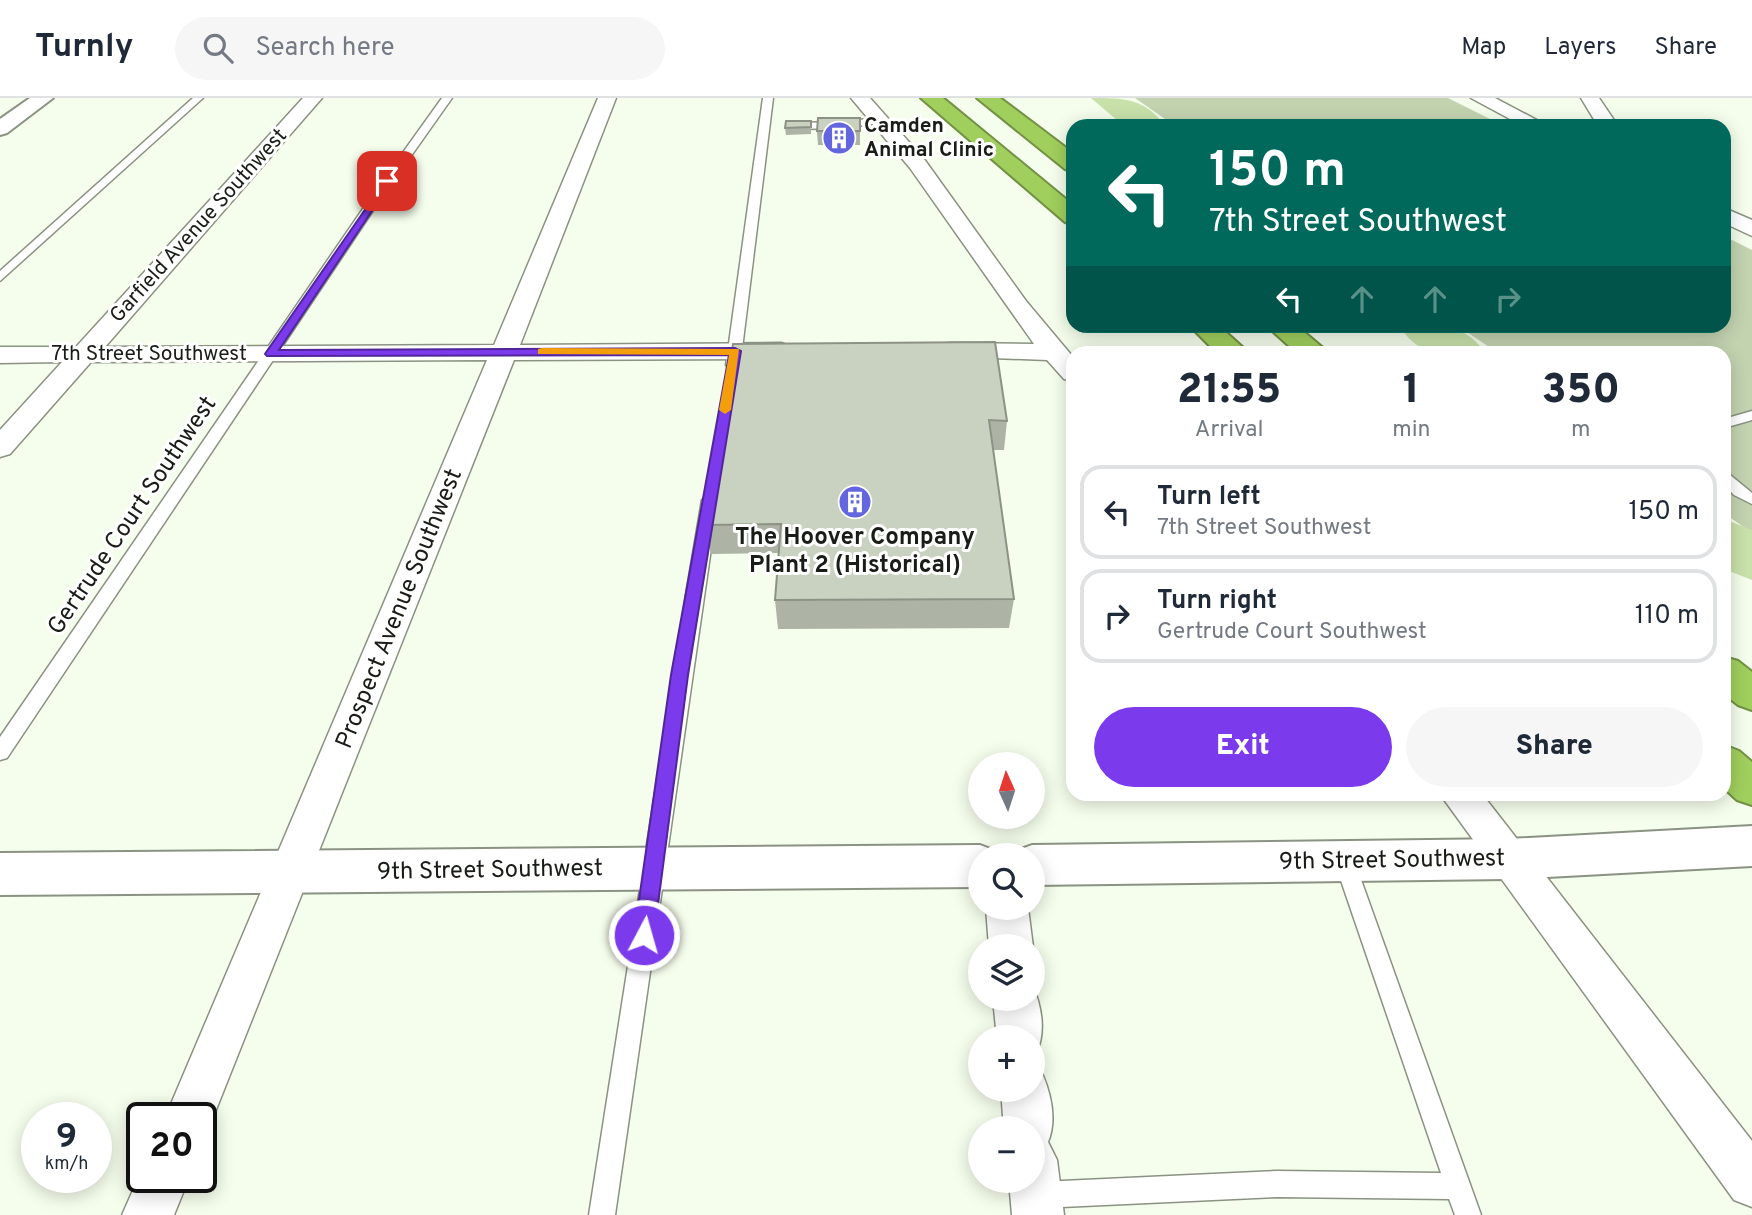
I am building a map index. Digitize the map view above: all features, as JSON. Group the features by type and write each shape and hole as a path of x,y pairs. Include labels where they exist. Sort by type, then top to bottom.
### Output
{"highway":[{"path":"931,98 1066,210"},
{"path":"987,98 1066,159"},
{"path":"1011,98 1066,139"},
{"path":"1211,333 1227,346"},
{"path":"1289,333 1306,346"},
{"path":"1731,678 1752,694"},
{"path":"1731,769 1752,787"}],"street":[{"path":"0,130 43,98"},
{"name":"Garfield Avenue Southwest","path":"0,448 313,98"},
{"name":"Prospect Avenue Southwest","path":"196,1102 292,873 607,98"},
{"path":"860,98 908,150 1066,365"},
{"path":"1480,98 1524,119"},
{"path":"1590,98 1604,119"},
{"path":"1731,218 1752,229"},
{"name":"7th Street Southwest","path":"0,355 804,351"},
{"path":"929,351 1054,352"},
{"path":"1464,801 1752,1182"},
{"name":"9th Street Southwest","path":"1045,865 1508,859 1752,846"},
{"name":"9th Street Southwest","path":"0,874 968,866"},
{"path":"148,1215 158,1193"}],"lane":[{"path":"0,277 198,98"},
{"name":"Gertrude Court Southwest","path":"0,752 374,199 447,98"},
{"path":"731,378 768,98"},
{"path":"795,126 844,125 883,120"},
{"path":"1731,422 1752,415"},
{"path":"1731,483 1739,492 1752,499"},
{"path":"602,1215 642,957 680,675 712,486"},
{"path":"1345,863 1468,1215"},
{"path":"1045,1190 1277,1184 1458,1186"}],"green space":[{"path":"1135,98 1448,98 1490,119 1165,119"},
{"path":"1731,240 1752,250 1752,533 1731,518 1731,346 1488,346 1468,333 1731,333"}],"building":[{"path":"818,118 860,118 860,131 817,131"},
{"path":"786,121 811,121 811,127 785,128"},
{"name":"The Hoover Company Plant 2 (Historical)","path":"995,342 1007,421 989,420 1014,599 775,600 781,524 705,525 733,344"}],"waterway":[{"path":"1108,98 1137,119"},
{"path":"1433,333 1451,346"},
{"path":"1731,545 1752,559"}],"slow traffic":[{"path":"542,351 735,351 725,410"}],"place":[{"name":"Camden Animal Clinic","path":"839,138"},
{"name":"The Hoover Company Plant 2 (Historical)","path":"855,502"}],"route":[{"path":"387,181 271,354 735,351 680,675 644,935"}]}
